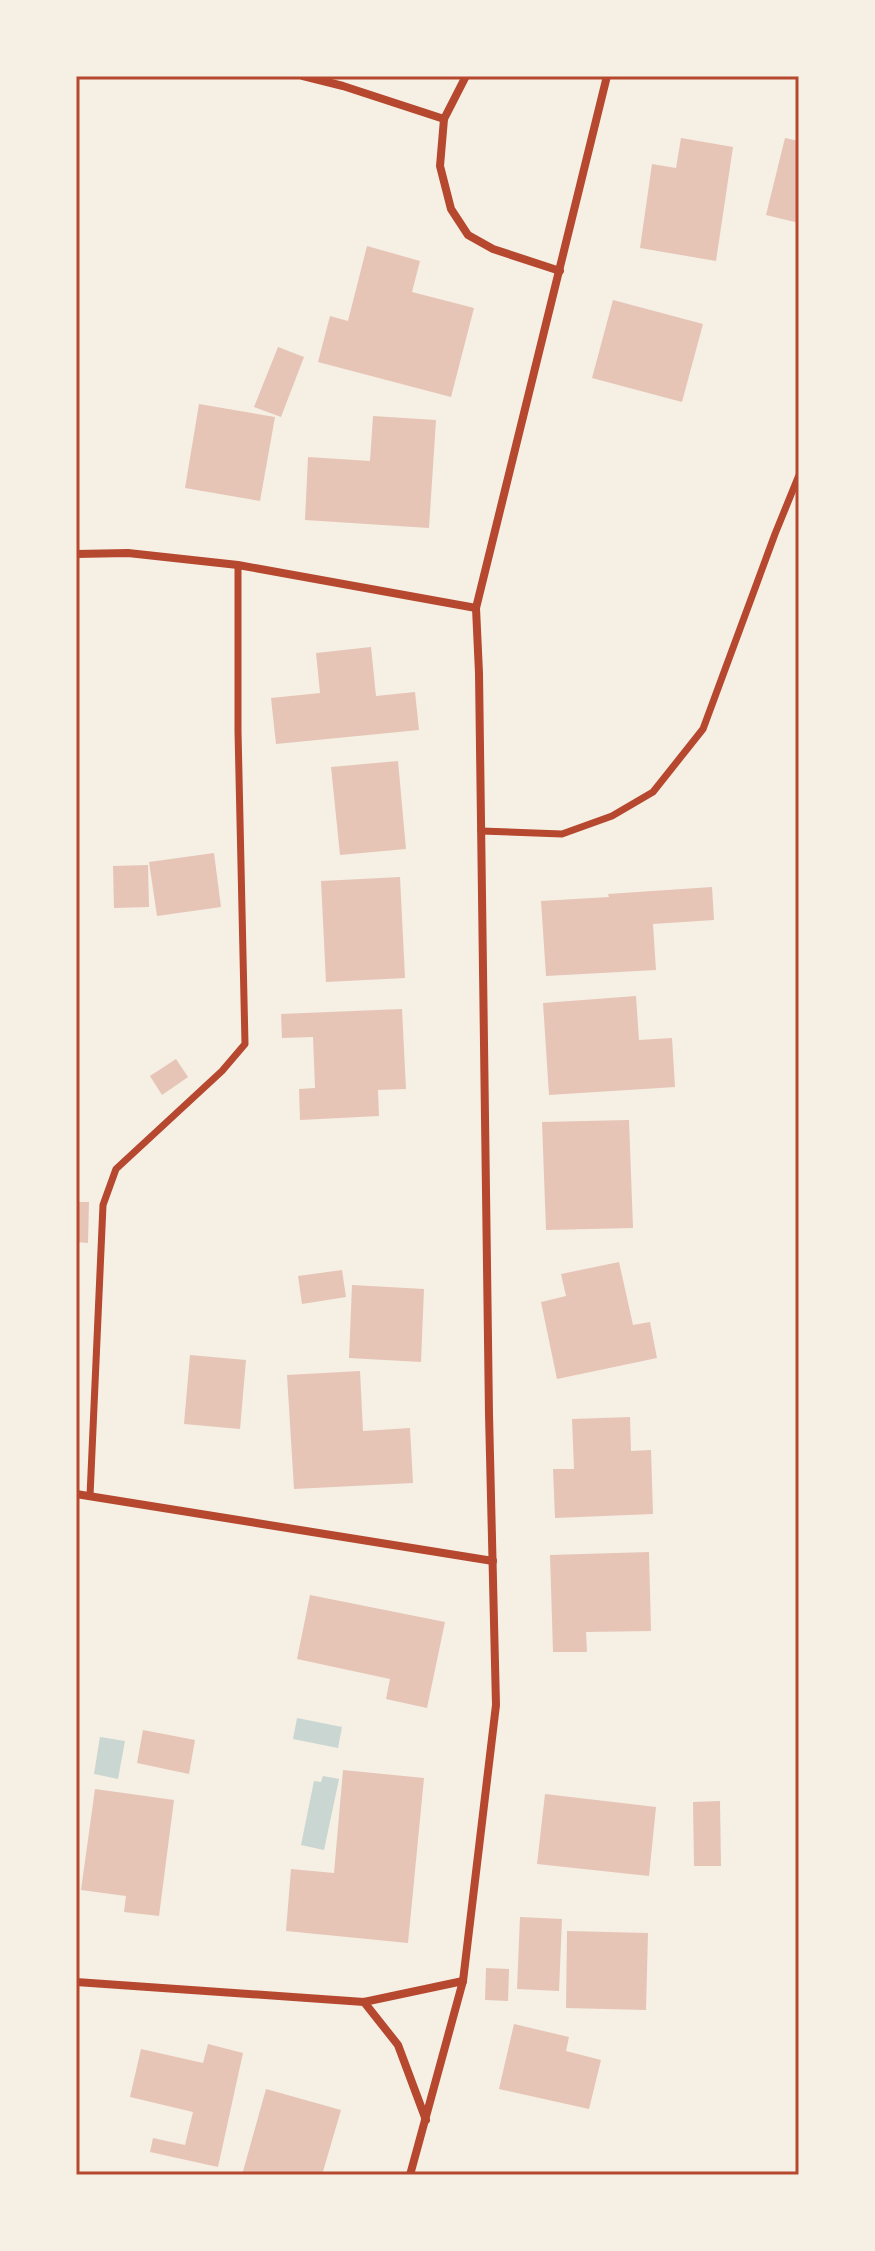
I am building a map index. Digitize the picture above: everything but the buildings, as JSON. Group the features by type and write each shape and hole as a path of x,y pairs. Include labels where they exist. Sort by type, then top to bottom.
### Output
{"street":[{"path":"303,76 444,119"},
{"path":"466,76 444,119 440,166 451,209 468,235 493,249 560,271"},
{"path":"410,2175 463,1981 496,1705 476,608 607,76"},
{"path":"481,831 562,834 612,816 653,792 703,729 799,475"},
{"path":"76,554 128,553 238,565 476,608"},
{"path":"90,1496 103,1205 116,1169 222,1071 245,1044 238,731 238,565"},
{"path":"76,1494 493,1561"},
{"path":"76,1982 364,2002 463,1981"},
{"path":"364,2002 398,2045 426,2120"}],"shaded area":[{"path":"297,1718 342,1727 338,1748 293,1739"},
{"path":"100,1737 125,1741 118,1779 94,1774"},
{"path":"323,1776 339,1779 324,1850 301,1845 314,1781 321,1782"}]}
